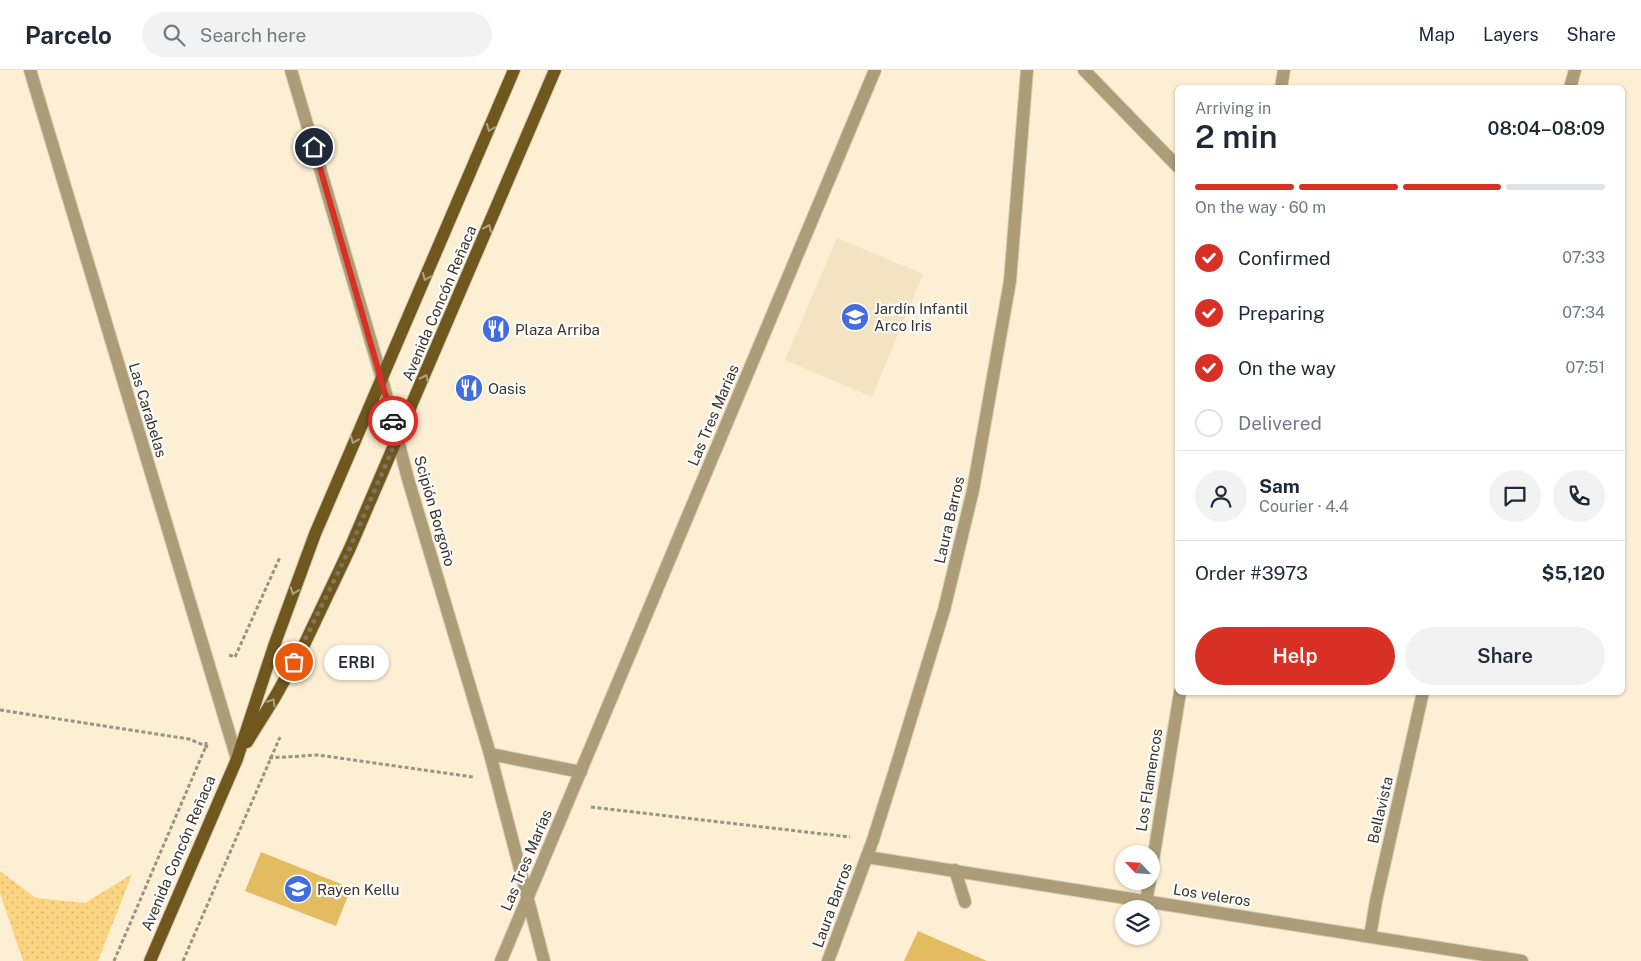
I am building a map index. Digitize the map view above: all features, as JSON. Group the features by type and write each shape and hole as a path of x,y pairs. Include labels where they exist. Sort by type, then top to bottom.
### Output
{"main road":[{"name":"Avenida Concón Reñaca","path":"150,961 237,759 274,646 315,534 514,70"},
{"name":"Avenida Concón Reñaca","path":"237,759 304,645 350,548 556,70"}],"street":[{"name":"Las Carabelas","path":"30,70 237,759"},
{"name":"Scipión Borgoño","path":"291,70 382,379 410,486 490,754 544,961"},
{"name":"Las Tres Marías","path":"501,961 875,70"},
{"name":"Laura Barros","path":"828,961 873,840 944,610 973,490 1010,282 1027,70"},
{"path":"1084,70 1175,163"},
{"path":"1282,85 1284,70"},
{"path":"1571,85 1575,70"},
{"name":"Los Flamencos","path":"1155,845 1180,695"},
{"name":"Bellavista","path":"1370,936 1422,695"},
{"path":"490,754 581,772"},
{"name":"Los veleros","path":"867,857 1140,900"},
{"path":"955,870 965,902"},
{"name":"Los veleros","path":"1160,903 1522,961"}],"path":[{"path":"567,804 873,840"}],"shaded area":[{"name":"Jardín Infantil Arco Iris","path":"837,238 923,274 872,397 785,360"},
{"path":"0,871 36,898 85,903 132,874 98,961 23,961 0,893"}],"building":[{"name":"Rayen Kellu","path":"261,852 351,888 336,926 245,891"},
{"path":"918,931 987,961 904,961"}],"way so far":[{"path":"294,662 330,592 397,438 393,421"}],"place":[{"name":"Jardín Infantil Arco Iris","path":"855,317"},
{"name":"Plaza Arriba","path":"496,329"},
{"name":"Oasis","path":"469,388"},
{"name":"ERBI","path":"294,662"},
{"name":"Rayen Kellu","path":"298,889"}],"route":[{"path":"314,147 393,421"}]}
